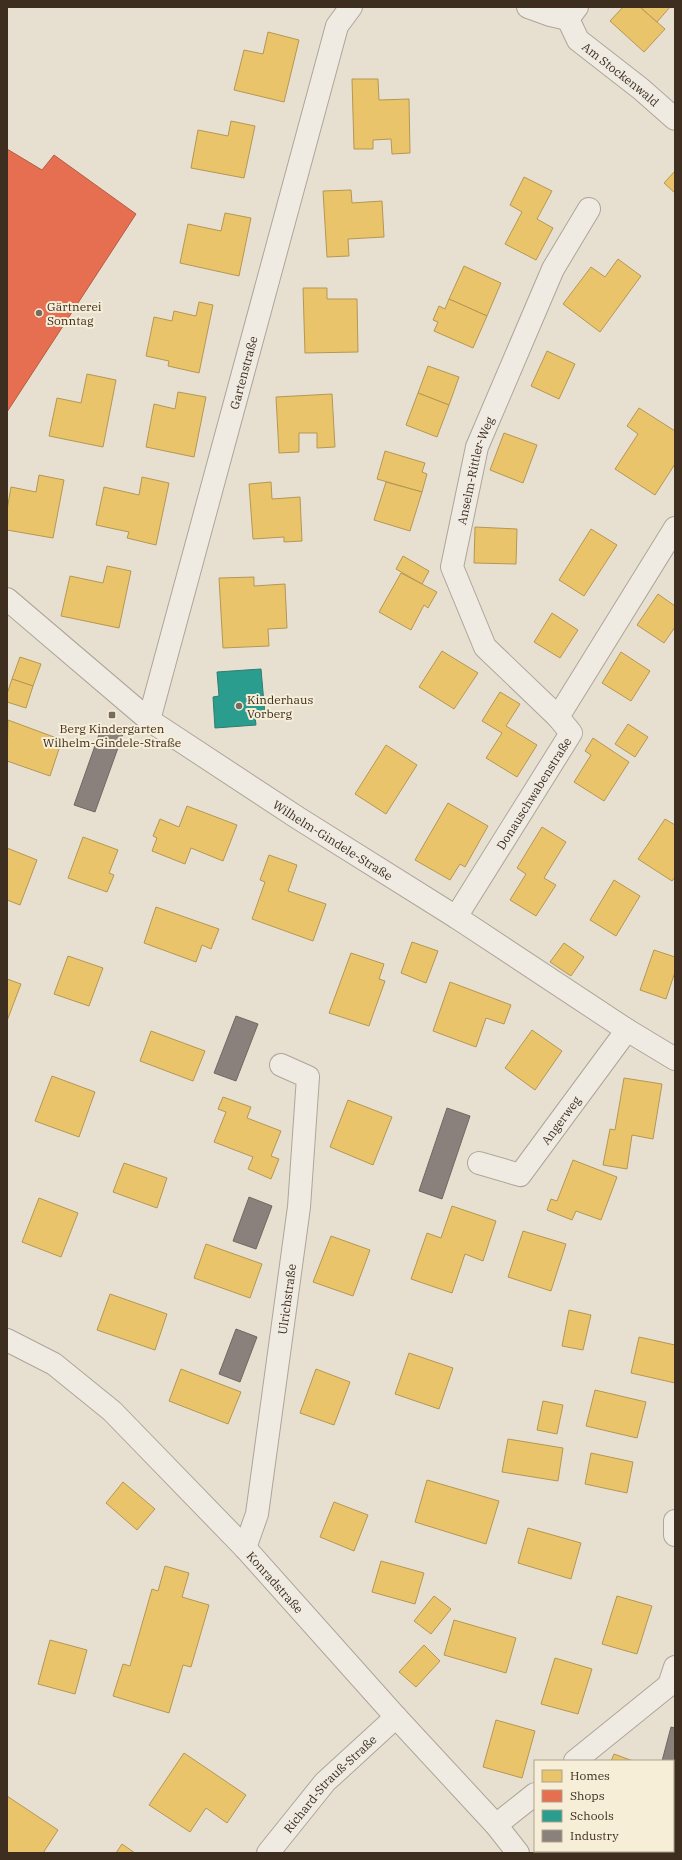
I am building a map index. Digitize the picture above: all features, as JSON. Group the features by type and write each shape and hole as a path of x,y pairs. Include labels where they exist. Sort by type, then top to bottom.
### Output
{"street":[{"name":"Gartenstraße","path":"149,720 337,26 351,7"},
{"path":"528,7 550,15 572,13"},
{"name":"Am Stockenwald","path":"572,13 578,40 640,89 675,120"},
{"name":"Anselm-Rittler-Weg","path":"558,717 485,647 452,567 477,447 553,269 589,209"},
{"name":"Donauschwabenstraße","path":"456,917 572,733 558,717 675,528"},
{"name":"Wilhelm-Gindele-Straße","path":"7,599 149,720 298,818 456,917 626,1030 675,1059"},
{"name":"Angerweg","path":"479,1163 520,1175 626,1030"},
{"name":"Ulrichstraße","path":"245,1548 258,1514 299,1207 308,1077 281,1065"},
{"name":"Konradstraße","path":"7,1340 54,1364 112,1411 245,1548 396,1717 496,1825 518,1853"},
{"path":"675,1521 675,1535"},
{"path":"576,1760 669,1685 675,1668"},
{"name":"Richard-Strauß-Straße","path":"268,1853 325,1782 396,1717"},
{"path":"496,1825 534,1795"}],"building: Homes":[{"path":"623,7 640,7 665,29 644,52 610,21"},
{"path":"640,7 670,7 657,22"},
{"path":"268,32 299,40 284,102 234,90 244,50 263,54"},
{"path":"352,79 378,79 379,100 409,99 410,153 392,154 391,139 373,140 373,149 354,149"},
{"path":"231,121 255,126 244,178 191,168 198,130 228,136"},
{"path":"675,171 675,193 664,183"},
{"path":"524,177 552,191 537,219 553,228 536,260 505,244 522,212 510,205"},
{"path":"351,190 352,203 382,201 384,237 348,239 349,256 327,257 323,191"},
{"path":"225,213 251,218 239,276 180,263 188,224 221,231"},
{"path":"618,259 641,276 600,332 563,304 591,267 605,277"},
{"path":"464,266 501,283 487,316 449,299"},
{"path":"303,288 327,288 327,299 357,299 358,352 305,353"},
{"path":"449,299 487,316 473,348 434,331 438,322 433,320 439,306 445,309"},
{"path":"199,302 213,305 199,373 168,366 169,361 146,356 154,317 172,321 174,311 196,316"},
{"path":"547,351 575,364 559,399 531,386"},
{"path":"428,366 459,377 449,405 418,393"},
{"path":"87,374 116,380 103,447 49,436 57,398 81,403"},
{"path":"178,392 206,397 194,457 146,447 154,404 175,409"},
{"path":"418,393 449,405 437,437 406,425"},
{"path":"332,394 335,447 317,448 317,433 299,433 299,452 279,453 276,397"},
{"path":"639,408 675,431 675,464 655,495 615,469 638,434 627,426"},
{"path":"504,433 537,445 523,483 490,470"},
{"path":"385,451 425,463 422,472 427,474 422,492 377,479"},
{"path":"39,475 64,480 53,538 7,530 7,510 11,487 36,492"},
{"path":"142,477 169,483 156,545 127,538 129,532 96,525 104,487 139,495"},
{"path":"271,482 272,499 300,497 302,541 284,542 284,537 253,539 249,484"},
{"path":"386,482 422,492 410,531 374,520"},
{"path":"475,527 517,529 516,564 474,563"},
{"path":"591,529 617,545 584,596 559,580"},
{"path":"403,556 429,571 422,584 396,569"},
{"path":"107,566 131,571 119,628 61,616 70,576 103,583"},
{"path":"401,573 437,592 428,608 424,605 411,630 379,612"},
{"path":"254,577 254,586 285,584 287,628 268,629 269,646 223,648 219,578"},
{"path":"658,594 675,606 675,627 664,643 637,625"},
{"path":"552,613 578,630 560,658 534,642"},
{"path":"442,651 478,673 454,709 419,687"},
{"path":"621,652 650,671 631,701 602,683"},
{"path":"20,657 41,664 33,686 12,679"},
{"path":"12,679 33,686 26,708 7,702 7,694"},
{"path":"500,692 520,704 506,726 537,745 517,777 486,758 502,733 482,721"},
{"path":"8,720 62,740 50,776 7,761"},
{"path":"628,724 648,737 635,757 615,744"},
{"path":"593,738 629,762 604,801 574,782 591,755 585,751"},
{"path":"386,745 417,765 386,814 355,794"},
{"path":"448,803 488,826 465,867 460,864 450,880 415,860"},
{"path":"187,806 237,825 223,861 191,848 185,864 152,851 157,838 153,836 160,819 179,827"},
{"path":"665,819 675,825 675,877 672,881 638,859"},
{"path":"542,827 566,842 544,878 556,885 536,916 510,900 526,874 517,868"},
{"path":"83,837 118,850 109,873 114,875 107,892 68,878"},
{"path":"7,848 37,860 20,905 7,900"},
{"path":"269,855 297,865 288,891 326,904 313,941 252,919 265,882 260,880"},
{"path":"614,880 640,896 616,936 590,920"},
{"path":"156,907 219,929 211,949 202,945 196,962 144,943"},
{"path":"412,942 438,951 426,983 401,973"},
{"path":"564,943 584,957 571,976 550,962"},
{"path":"654,950 675,957 675,972 666,999 640,990"},
{"path":"351,953 384,964 379,979 385,981 369,1026 329,1013"},
{"path":"68,956 103,968 89,1006 54,994"},
{"path":"7,979 21,984 7,1021"},
{"path":"450,982 511,1005 504,1024 486,1018 476,1047 433,1031"},
{"path":"532,1030 562,1051 535,1090 505,1068"},
{"path":"151,1031 205,1051 193,1081 140,1061"},
{"path":"52,1076 95,1092 79,1137 35,1121"},
{"path":"624,1078 662,1084 653,1139 632,1135 627,1169 603,1165 610,1129 615,1130"},
{"path":"223,1097 251,1107 247,1118 281,1131 271,1156 279,1159 271,1179 248,1169 253,1157 214,1142 226,1112 218,1109"},
{"path":"348,1100 392,1117 373,1165 330,1147"},
{"path":"573,1160 617,1177 601,1220 576,1211 572,1220 547,1210 551,1199 557,1201"},
{"path":"124,1163 167,1178 157,1208 113,1192"},
{"path":"39,1198 78,1213 61,1257 22,1242"},
{"path":"452,1206 496,1221 483,1261 465,1254 452,1293 411,1279 427,1233 441,1238"},
{"path":"523,1231 566,1244 551,1291 508,1277"},
{"path":"331,1236 370,1250 353,1296 313,1282"},
{"path":"206,1244 262,1264 250,1298 194,1278"},
{"path":"110,1294 167,1314 155,1350 97,1330"},
{"path":"569,1310 591,1315 583,1350 562,1346"},
{"path":"639,1337 675,1345 675,1383 631,1373"},
{"path":"409,1353 453,1368 439,1409 395,1394"},
{"path":"181,1369 241,1392 228,1424 169,1401"},
{"path":"316,1369 350,1382 334,1425 300,1413"},
{"path":"595,1390 646,1402 637,1438 586,1426"},
{"path":"543,1401 563,1405 557,1434 537,1430"},
{"path":"508,1439 563,1448 558,1481 502,1472"},
{"path":"591,1453 633,1462 627,1493 585,1484"},
{"path":"427,1480 499,1501 486,1544 415,1522"},
{"path":"123,1482 155,1509 137,1530 106,1503"},
{"path":"334,1502 368,1515 354,1551 320,1537"},
{"path":"528,1528 581,1543 571,1579 518,1563"},
{"path":"381,1561 424,1573 415,1604 372,1592"},
{"path":"165,1566 189,1573 182,1597 209,1605 191,1667 183,1665 169,1713 113,1696 123,1664 130,1666 152,1589 158,1591"},
{"path":"434,1596 451,1609 431,1634 414,1621"},
{"path":"617,1596 652,1606 637,1654 602,1644"},
{"path":"454,1620 516,1638 506,1673 444,1655"},
{"path":"50,1640 87,1650 75,1694 38,1684"},
{"path":"424,1645 440,1661 416,1687 399,1672"},
{"path":"555,1658 592,1669 578,1714 541,1704"},
{"path":"496,1720 535,1731 522,1778 483,1767"},
{"path":"184,1753 246,1795 227,1823 206,1808 190,1832 149,1805"},
{"path":"614,1754 630,1760 611,1760"},
{"path":"7,1796 58,1830 43,1853 7,1853"},
{"path":"675,1840 675,1853 669,1852 674,1852"},
{"path":"122,1844 135,1853 116,1853"}],"building: Shops":[{"name":"Gärtnerei Sonntag","path":"7,149 42,170 54,155 136,214 7,412"}],"building: Schools":[{"name":"Kinderhaus Vorberg","path":"261,669 265,715 255,716 256,725 215,728 213,697 219,696 217,672"}],"building: Industry":[{"path":"102,726 123,734 95,812 74,805"},
{"path":"236,1016 258,1024 236,1081 214,1073"},
{"path":"447,1108 470,1116 442,1199 419,1191"},
{"path":"249,1197 272,1206 256,1249 233,1241"},
{"path":"236,1329 257,1337 240,1382 219,1374"},
{"path":"671,1727 675,1728 675,1768 674,1760 662,1760"}],"place":[{"name":"Gärtnerei Sonntag","path":"39,313"},
{"name":"Kinderhaus Vorberg","path":"239,706"},
{"name":"Berg Kindergarten Wilhelm-Gindele-Straße","path":"112,715"}]}
